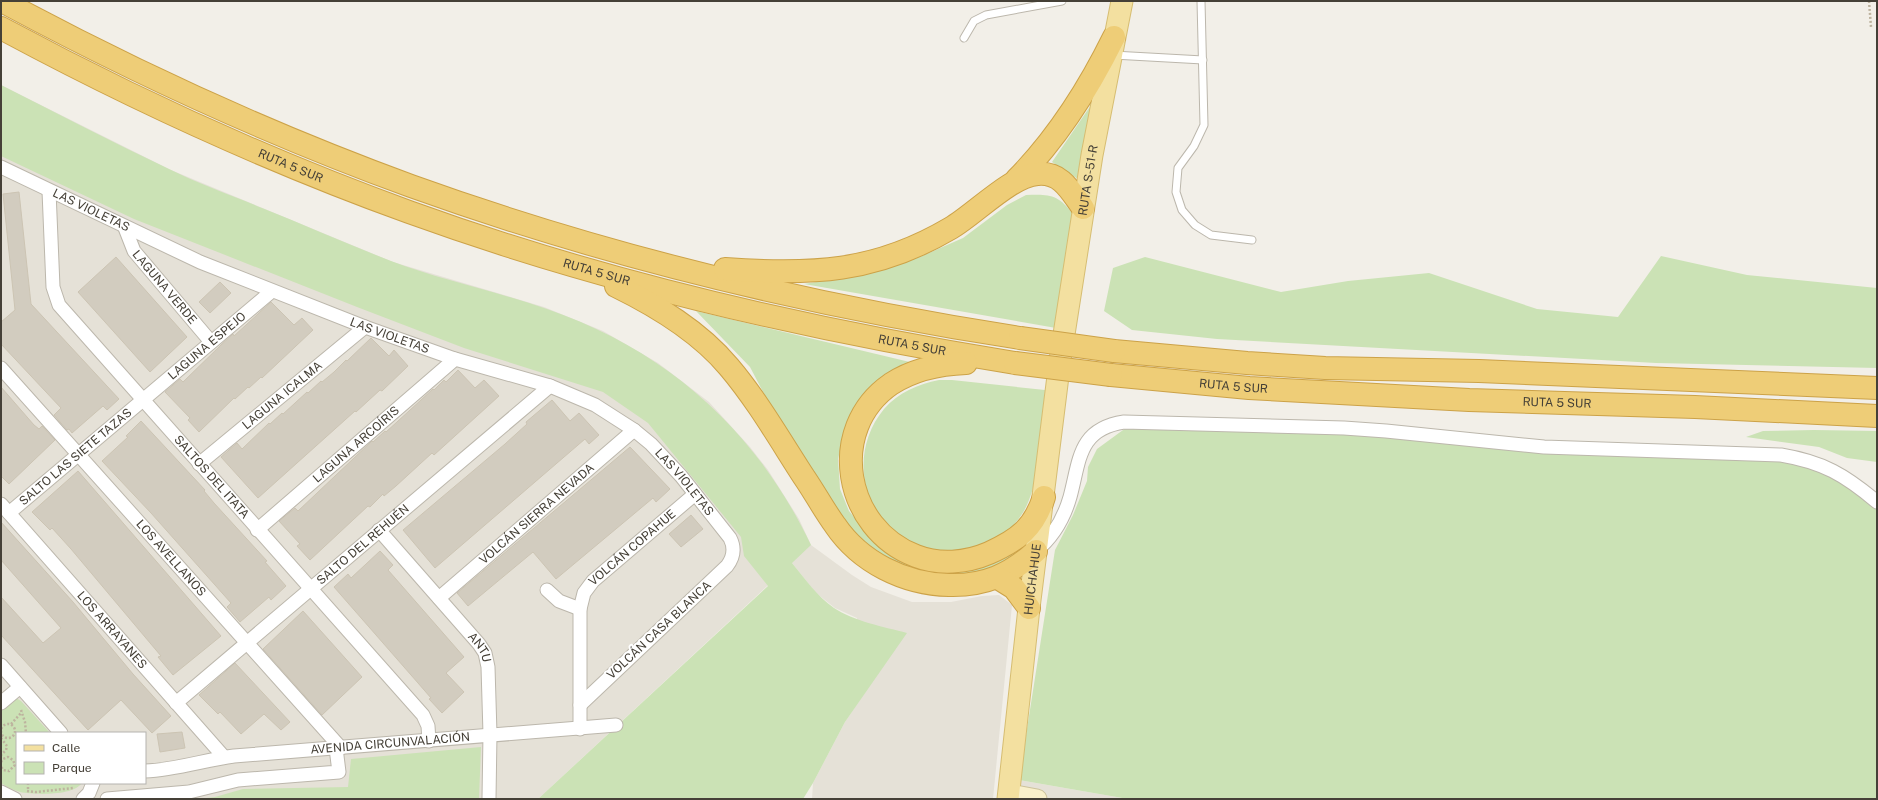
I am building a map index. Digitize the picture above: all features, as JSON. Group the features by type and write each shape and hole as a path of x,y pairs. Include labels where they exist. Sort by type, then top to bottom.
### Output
{"highway":[{"name":"RUTA 5 SUR","path":"2,1 126,64 217,107 346,161 474,207 575,239 730,281 858,310 1020,338 1114,351 1247,363 1325,368 1479,371 1877,388"},
{"name":"RUTA 5 SUR","path":"1,28 140,99 296,168 412,213 549,258 697,299 783,320 930,349 1015,363 1111,375 1249,388 1469,400 1877,416"},
{"path":"660,262 710,268 781,273 824,271 868,263 911,249 968,217 1013,183 1032,164 1066,122 1112,46"},
{"path":"1013,183 1032,175 1048,174 1069,187 1083,208"},
{"path":"549,258 630,293 689,329 716,352 740,381 776,433 835,526 844,537 867,557 896,574 925,583 952,586 998,578 1023,562 1036,551"},
{"path":"1015,363 972,362 942,365 914,372 890,385 870,405 857,430 851,458 853,486 864,513 883,536 908,553 937,561 967,560 982,556 1011,542 1031,524 1041,506 1044,497"},
{"path":"998,578 1014,588 1029,608"}],"main road":[{"name":"RUTA S-51-R","path":"1060,360 1083,208 1112,46 1122,1"},
{"name":"HUICHAHUE","path":"1009,796 1029,608 1060,360"},
{"path":"1009,796 1037,799"}],"street":[{"name":"LAS VIOLETAS","path":"1,167 125,228 200,262 272,291 455,359 550,386 595,405 634,430 667,459 730,538 734,548 734,553"},
{"name":"SALTOS DEL ITATA","path":"49,191 53,287 56,300 62,310 423,715 428,726 429,741"},
{"name":"LAGUNA VERDE","path":"125,228 127,237 134,251 211,342"},
{"name":"LAGUNA ESPEJO","path":"142,401 272,291"},
{"name":"LAGUNA ICALMA","path":"199,464 365,326"},
{"name":"LAGUNA ARCOÍRIS","path":"257,530 455,359"},
{"name":"LOS AVELLANOS","path":"1,368 338,748"},
{"name":"SALTO DEL REHUÉN","path":"176,703 550,386"},
{"name":"SALTO LAS SIETE TAZAS","path":"5,508 78,455 142,401"},
{"path":"1036,551 1051,537 1063,515 1069,499 1079,456 1083,447 1097,431 1110,425 1124,422 1344,428 1544,447 1781,455 1809,460 1839,473 1853,482 1877,502"},
{"name":"VOLCÁN SIERRA NEVADA","path":"439,598 634,430"},
{"name":"VOLCÁN COPAHUE","path":"580,729 580,609 584,593 593,581 694,494"},
{"name":"LOS ARRAYANES","path":"5,508 224,757"},
{"name":"ANTU","path":"380,530 479,644 485,653 488,667 490,734 489,799"},
{"name":"VOLCÁN CASA BLANCA","path":"580,704 727,566 734,553"},
{"path":"547,590 559,601 580,609"},
{"path":"1,665 60,732"},
{"path":"1,703 20,687"},
{"name":"AVENIDA CIRCUNVALACIÓN","path":"146,771 166,770 224,757 429,741 490,734 580,729 616,725"},
{"path":"107,799 171,796 238,780 339,772 338,748"},
{"path":"82,799 89,793 93,784"},
{"path":"1,792 20,795"}],"lane":[{"path":"964,38 974,21 986,15 1062,1"},
{"path":"1201,1 1204,125 1194,146 1178,168 1176,192 1182,210 1195,225 1211,235 1252,240"},
{"path":"1112,46 1203,60"}],"path":[{"path":"1869,1 1871,27"},
{"path":"12,724 22,712"},
{"path":"1,758 7,746 2,738 2,728 6,724 12,724"},
{"path":"2,738 10,738 14,734 15,729 12,724"},
{"path":"1,758 8,757 13,760 15,768 6,771 1,766"},
{"path":"28,784 28,792"},
{"path":"20,795 28,792 69,790 79,784"}],"shaded area":[{"path":"1,85 171,170 393,262 544,307 603,331 658,363 709,402 750,447 768,470 799,519 811,545 852,575 871,587 912,602 951,602 982,596 999,595 1012,605 993,799 812,799 813,783 845,722 866,691 857,618 835,608 816,593 792,563 538,799 1,799"},
{"path":"1008,778 1128,799 1003,799"}],"green space":[{"path":"1,85 203,185 410,268 547,309 591,326 632,347 669,372 704,400 735,431 764,466 789,504 811,545 792,563 812,587 834,608 850,617 907,633 845,722 803,799 538,799 768,586 744,556 741,537 648,423 603,392 464,348 357,307 134,219 1,156"},
{"path":"1098,95 1081,181 1052,162"},
{"path":"1026,195 1047,195 1058,199 1068,207 1073,214 1056,328 804,284 875,272 922,256 963,238 1007,205"},
{"path":"1661,256 1747,275 1877,288 1877,368 1656,363 1217,339 1132,330 1104,311 1113,268 1145,257 1281,292 1348,281 1429,273 1537,309 1618,317"},
{"path":"696,311 914,363 859,405 846,427 838,459 840,489 849,511 868,534 930,569 1027,536 1023,557 970,581 884,563 839,520 782,428 750,367"},
{"path":"939,380 952,380 1045,390 1039,461 1033,488 1025,509 1013,526 997,539 979,548 948,553 930,551 908,541 892,530 879,516 870,499 865,481 864,463 866,444 873,426 884,409 896,398 909,390"},
{"path":"1134,422 1795,457 1877,502 1877,799 1128,799 1019,780 1055,550 1073,515 1087,481 1088,467 1097,449"},
{"path":"1763,431 1877,431 1877,462 1847,458 1819,447 1746,437"},
{"path":"16,698 21,701 49,732 16,732 16,784 81,784 71,790 53,794 35,794 17,791 1,783 1,709"},
{"path":"481,747 479,799 198,799 215,797 243,789 348,787 351,759"}],"building":[{"path":"19,192 31,304 119,399 107,410 103,406 72,433 69,429 67,430 54,415 61,408 1,344 1,322 15,310 3,194"},
{"path":"116,257 187,337 150,372 78,292"},
{"path":"220,282 231,293 210,313 199,302"},
{"path":"271,302 294,325 302,318 313,330 262,378 261,377 249,388 248,387 235,399 234,398 199,432 188,420 190,418 165,392 180,379 183,382 233,334 234,336"},
{"path":"371,338 389,356 394,350 408,366 382,391 380,390 356,412 355,411 258,498 221,457 237,443 242,449 269,423 270,424 282,413 283,414 307,392 308,393 334,372"},
{"path":"458,370 475,388 484,380 499,396 434,455 432,453 384,496 383,494 370,507 368,506 310,560 297,546 300,544 279,521 295,508 298,511 372,441 373,442 385,431 386,432 433,389 434,390 444,380 446,382"},
{"path":"1,387 34,425 39,429 42,426 55,440 9,484 1,476"},
{"path":"552,400 570,421 579,413 599,435 589,444 585,439 435,568 403,530 505,444 527,424 526,422"},
{"path":"141,421 205,490 204,491 214,503 267,561 265,562 286,586 271,600 269,597 240,622 227,607 231,603 151,513 102,461 128,437 126,436"},
{"path":"630,447 670,489 656,502 653,498 556,579 533,552 468,606 457,593"},
{"path":"78,471 221,636 173,675 158,657 161,656 71,549 52,528 50,530 32,512"},
{"path":"691,515 703,529 681,547 669,534"},
{"path":"1,522 73,602 133,674 171,716 152,733 121,700 88,730 1,635 1,597 43,643 61,628 1,560"},
{"path":"380,551 393,565 388,570 464,657 446,673 464,692 442,713 429,699 431,698 334,587 348,574 351,578"},
{"path":"303,611 362,677 322,715 263,649"},
{"path":"235,663 290,722 281,730 264,714 241,734 220,712 218,714 199,695"},
{"path":"182,732 185,748 160,752 157,734"}]}
